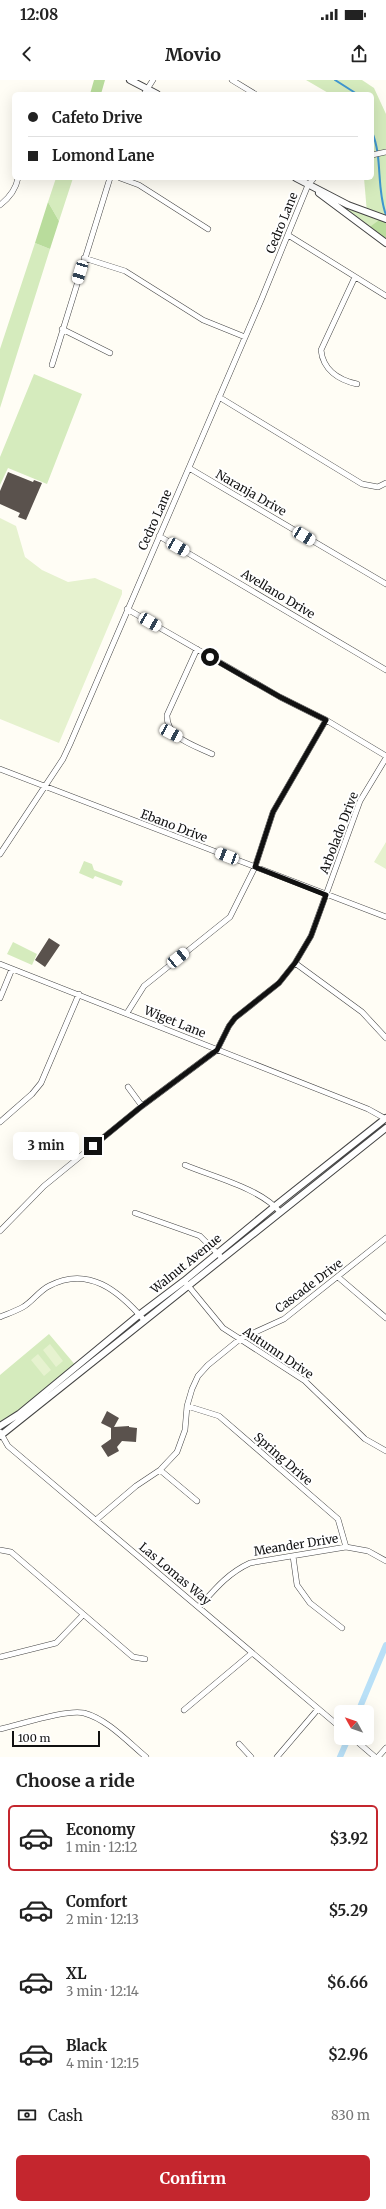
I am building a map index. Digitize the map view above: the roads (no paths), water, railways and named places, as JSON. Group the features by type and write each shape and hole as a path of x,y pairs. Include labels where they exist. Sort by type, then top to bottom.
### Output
{"street":[{"path":"130,80 146,91 153,80"},
{"path":"232,80 252,92"},
{"path":"374,155 386,152"},
{"path":"0,205 7,200 17,180"},
{"path":"52,365 109,180"},
{"path":"125,180 139,185 208,229"},
{"path":"300,180 368,213 386,219"},
{"path":"308,184 312,180"},
{"path":"308,184 386,243"},
{"name":"Cedro Lane","path":"0,853 43,786 63,759 70,744 245,337 308,184"},
{"path":"288,235 386,296"},
{"path":"84,258 125,271 203,320 245,337"},
{"path":"355,277 321,350 322,361 328,370 348,382 357,384"},
{"path":"62,329 110,354"},
{"path":"219,397 362,484 378,487 386,483"},
{"name":"Naranja Drive","path":"189,468 386,584"},
{"name":"Avellano Drive","path":"159,536 386,670"},
{"path":"127,609 280,697 326,720 386,757"},
{"path":"196,649 167,715 166,724 171,733 212,754"},
{"path":"127,1013 144,986 230,917 255,867 273,812 326,720"},
{"name":"Arbolado Drive","path":"217,1050 229,1026 235,1018 279,983 295,963 311,936 349,826 360,801 386,757"},
{"name":"Ebano Drive","path":"0,769 386,917"},
{"path":"295,963 362,1012 386,1038"},
{"name":"Wiget Lane","path":"0,964 368,1109 386,1118"},
{"path":"0,998 12,969"},
{"path":"0,1122 32,1094 41,1083 79,994"},
{"path":"0,1231 44,1186 142,1106 217,1050"},
{"path":"128,1087 142,1106"},
{"name":"Walnut Avenue","path":"220,1256 275,1206 386,1118"},
{"name":"Walnut Avenue","path":"1,1434 144,1320 186,1283 280,1212 386,1128"},
{"path":"185,1166 258,1194 275,1206 280,1212"},
{"path":"135,1213 200,1236 220,1256"},
{"name":"Cascade Drive","path":"96,1520 136,1486 160,1470 177,1452 185,1430 187,1406 198,1376 208,1366 240,1339 284,1319 386,1238"},
{"path":"0,1316 23,1307 48,1286 74,1277 93,1280 107,1287 119,1295 144,1320"},
{"path":"338,1277 386,1318"},
{"name":"Walnut Avenue","path":"0,1426 45,1393 139,1315 186,1283"},
{"name":"Autumn Drive","path":"186,1283 223,1328 305,1381 365,1439 386,1451"},
{"name":"Spring Drive","path":"187,1406 218,1416 338,1519 346,1547"},
{"name":"Las Lomas Way","path":"1,1434 8,1446 334,1723"},
{"path":"160,1470 197,1501"},
{"name":"Meander Drive","path":"199,1607 220,1583 238,1569 250,1563 346,1547 368,1551 386,1561"},
{"path":"0,1550 11,1552 83,1615 133,1656 145,1659"},
{"path":"293,1556 297,1585 310,1604 342,1628"},
{"path":"0,1657 56,1643 83,1615"},
{"path":"184,1710 252,1653"},
{"path":"277,1757 318,1710"},
{"path":"0,1729 67,1713 83,1713 108,1726 146,1757"},
{"path":"239,1744 251,1757"},
{"path":"361,1745 375,1757"},
{"path":"378,1757 386,1748"}],"waterway":[{"path":"335,80 354,92"},
{"path":"374,139 377,152 381,194 386,215"},
{"path":"361,1705 386,1645"},
{"path":"340,1757 345,1745"}]}
